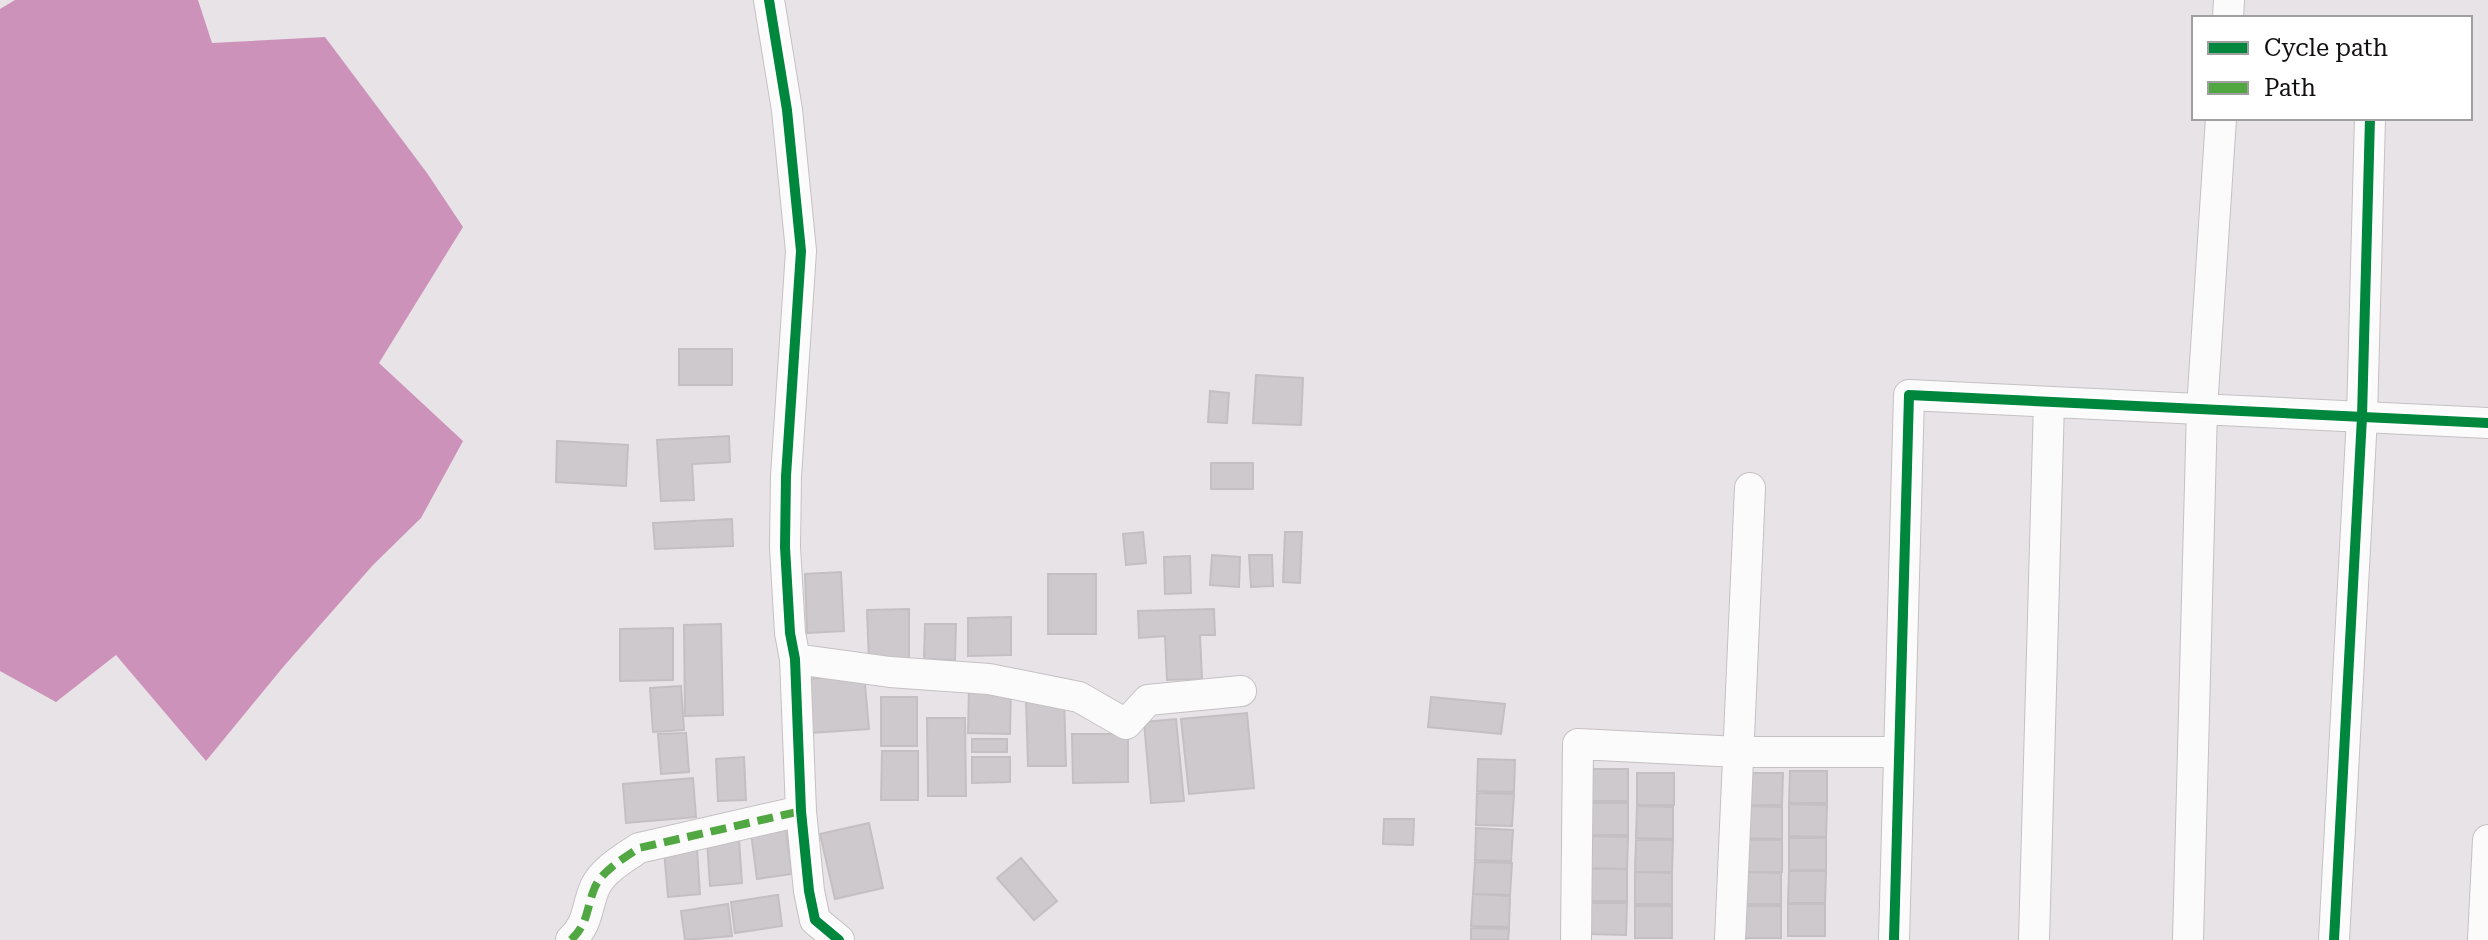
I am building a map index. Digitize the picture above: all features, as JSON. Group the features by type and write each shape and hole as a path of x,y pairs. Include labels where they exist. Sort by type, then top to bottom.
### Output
{"street":[{"path":"769,0 787,110 801,251 786,476 785,547 790,633 795,659 801,811 815,920 839,940"},
{"path":"2188,940 2202,409 2221,120"},
{"path":"2334,940 2362,417 2370,120"},
{"path":"1894,940 1909,395 2488,423"},
{"path":"2034,940 2049,402"},
{"path":"1730,940 1750,488"},
{"path":"795,659 890,672 989,679 1079,697 1126,724 1148,700 1241,691"},
{"path":"1576,940 1578,744 1739,752 1898,752"},
{"path":"571,940 583,929 596,885 617,863 639,848 801,811"},
{"path":"2483,940 2488,840"}],"shaded area":[{"path":"15,0 198,0 212,43 325,37 427,173 463,227 379,363 463,441 421,518 373,565 206,761 116,655 56,702 0,671 0,9"}],"building":[{"path":"679,349 732,349 732,385 679,385"},
{"path":"1256,375 1303,378 1301,425 1253,423"},
{"path":"1210,391 1229,393 1227,423 1208,422"},
{"path":"729,436 730,462 692,464 694,500 661,501 657,440"},
{"path":"557,441 628,445 626,486 556,482"},
{"path":"1211,463 1253,463 1253,489 1211,489"},
{"path":"732,519 733,546 655,549 653,523"},
{"path":"1143,532 1146,563 1126,565 1123,534"},
{"path":"1285,532 1302,532 1300,583 1283,582"},
{"path":"1212,555 1240,557 1239,587 1210,585"},
{"path":"1249,555 1272,555 1273,586 1251,587"},
{"path":"1190,556 1191,593 1165,594 1164,557"},
{"path":"841,572 844,631 807,633 805,574"},
{"path":"1048,574 1096,574 1096,634 1048,634"},
{"path":"909,609 909,661 869,662 867,610"},
{"path":"1214,609 1215,635 1200,635 1202,679 1167,680 1165,636 1139,638 1138,611"},
{"path":"1011,617 1011,655 968,656 968,618"},
{"path":"721,624 723,715 685,716 684,625"},
{"path":"925,624 956,624 955,660 924,659"},
{"path":"673,628 673,680 620,681 620,629"},
{"path":"864,674 869,729 811,733 806,679"},
{"path":"681,686 684,730 653,732 650,688"},
{"path":"969,687 1011,688 1010,734 968,733"},
{"path":"881,697 917,697 917,746 881,746"},
{"path":"1064,697 1066,766 1028,766 1026,698"},
{"path":"1431,697 1505,704 1501,734 1428,727"},
{"path":"1247,713 1254,788 1189,794 1181,719"},
{"path":"927,718 965,718 966,796 928,796"},
{"path":"1176,719 1184,801 1151,803 1144,722"},
{"path":"686,733 689,772 661,774 658,734"},
{"path":"1072,734 1128,734 1128,782 1073,783"},
{"path":"972,739 1007,739 1007,752 972,752"},
{"path":"882,751 918,751 918,800 881,800"},
{"path":"744,757 746,800 718,801 716,759"},
{"path":"972,757 1010,757 1010,782 972,783"},
{"path":"1478,759 1515,760 1514,792 1477,791"},
{"path":"1591,769 1628,769 1628,801 1591,801"},
{"path":"1790,771 1827,771 1827,803 1789,803"},
{"path":"1637,773 1674,773 1674,805 1637,805"},
{"path":"1746,773 1783,773 1782,805 1745,805"},
{"path":"693,778 696,817 626,823 623,784"},
{"path":"1477,793 1514,794 1512,826 1476,825"},
{"path":"1591,803 1628,803 1628,835 1590,835"},
{"path":"1789,804 1827,805 1826,837 1789,836"},
{"path":"1637,806 1673,807 1673,839 1636,838"},
{"path":"1745,806 1782,807 1782,839 1745,838"},
{"path":"1384,819 1414,819 1413,845 1383,844"},
{"path":"869,823 883,888 835,899 820,834"},
{"path":"1476,828 1513,830 1511,861 1475,860"},
{"path":"786,829 792,874 757,879 751,833"},
{"path":"1590,836 1628,837 1627,869 1590,868"},
{"path":"1789,838 1826,838 1826,870 1789,870"},
{"path":"739,839 742,883 710,886 707,840"},
{"path":"1636,840 1673,840 1672,872 1635,872"},
{"path":"1745,840 1782,840 1782,872 1745,872"},
{"path":"697,849 700,894 668,897 664,851"},
{"path":"1021,858 1057,901 1034,920 997,878"},
{"path":"1475,862 1512,863 1510,895 1473,894"},
{"path":"1590,869 1627,869 1627,901 1590,901"},
{"path":"1789,871 1826,871 1825,903 1788,903"},
{"path":"1635,872 1672,873 1672,904 1635,904"},
{"path":"1745,872 1781,873 1781,904 1744,904"},
{"path":"1473,894 1510,896 1509,927 1471,926"},
{"path":"778,895 782,926 735,933 731,902"},
{"path":"1590,903 1627,903 1626,935 1589,934"},
{"path":"728,904 732,936 685,940 681,911"},
{"path":"1788,904 1825,904 1825,936 1788,936"},
{"path":"1635,906 1672,906 1672,938 1635,938"},
{"path":"1744,906 1781,906 1781,938 1744,938"},
{"path":"1471,928 1509,929 1508,940 1471,940"}],"marked path":[{"path":"571,940 584,921 595,887 603,875 639,848 801,811"}],"cycle path":[{"path":"769,0 787,110 801,251 786,476 785,547 790,633 795,659 801,811 815,920 839,940"},
{"path":"2334,940 2362,417 2370,120"},
{"path":"1894,940 1909,395 2488,423"}]}
